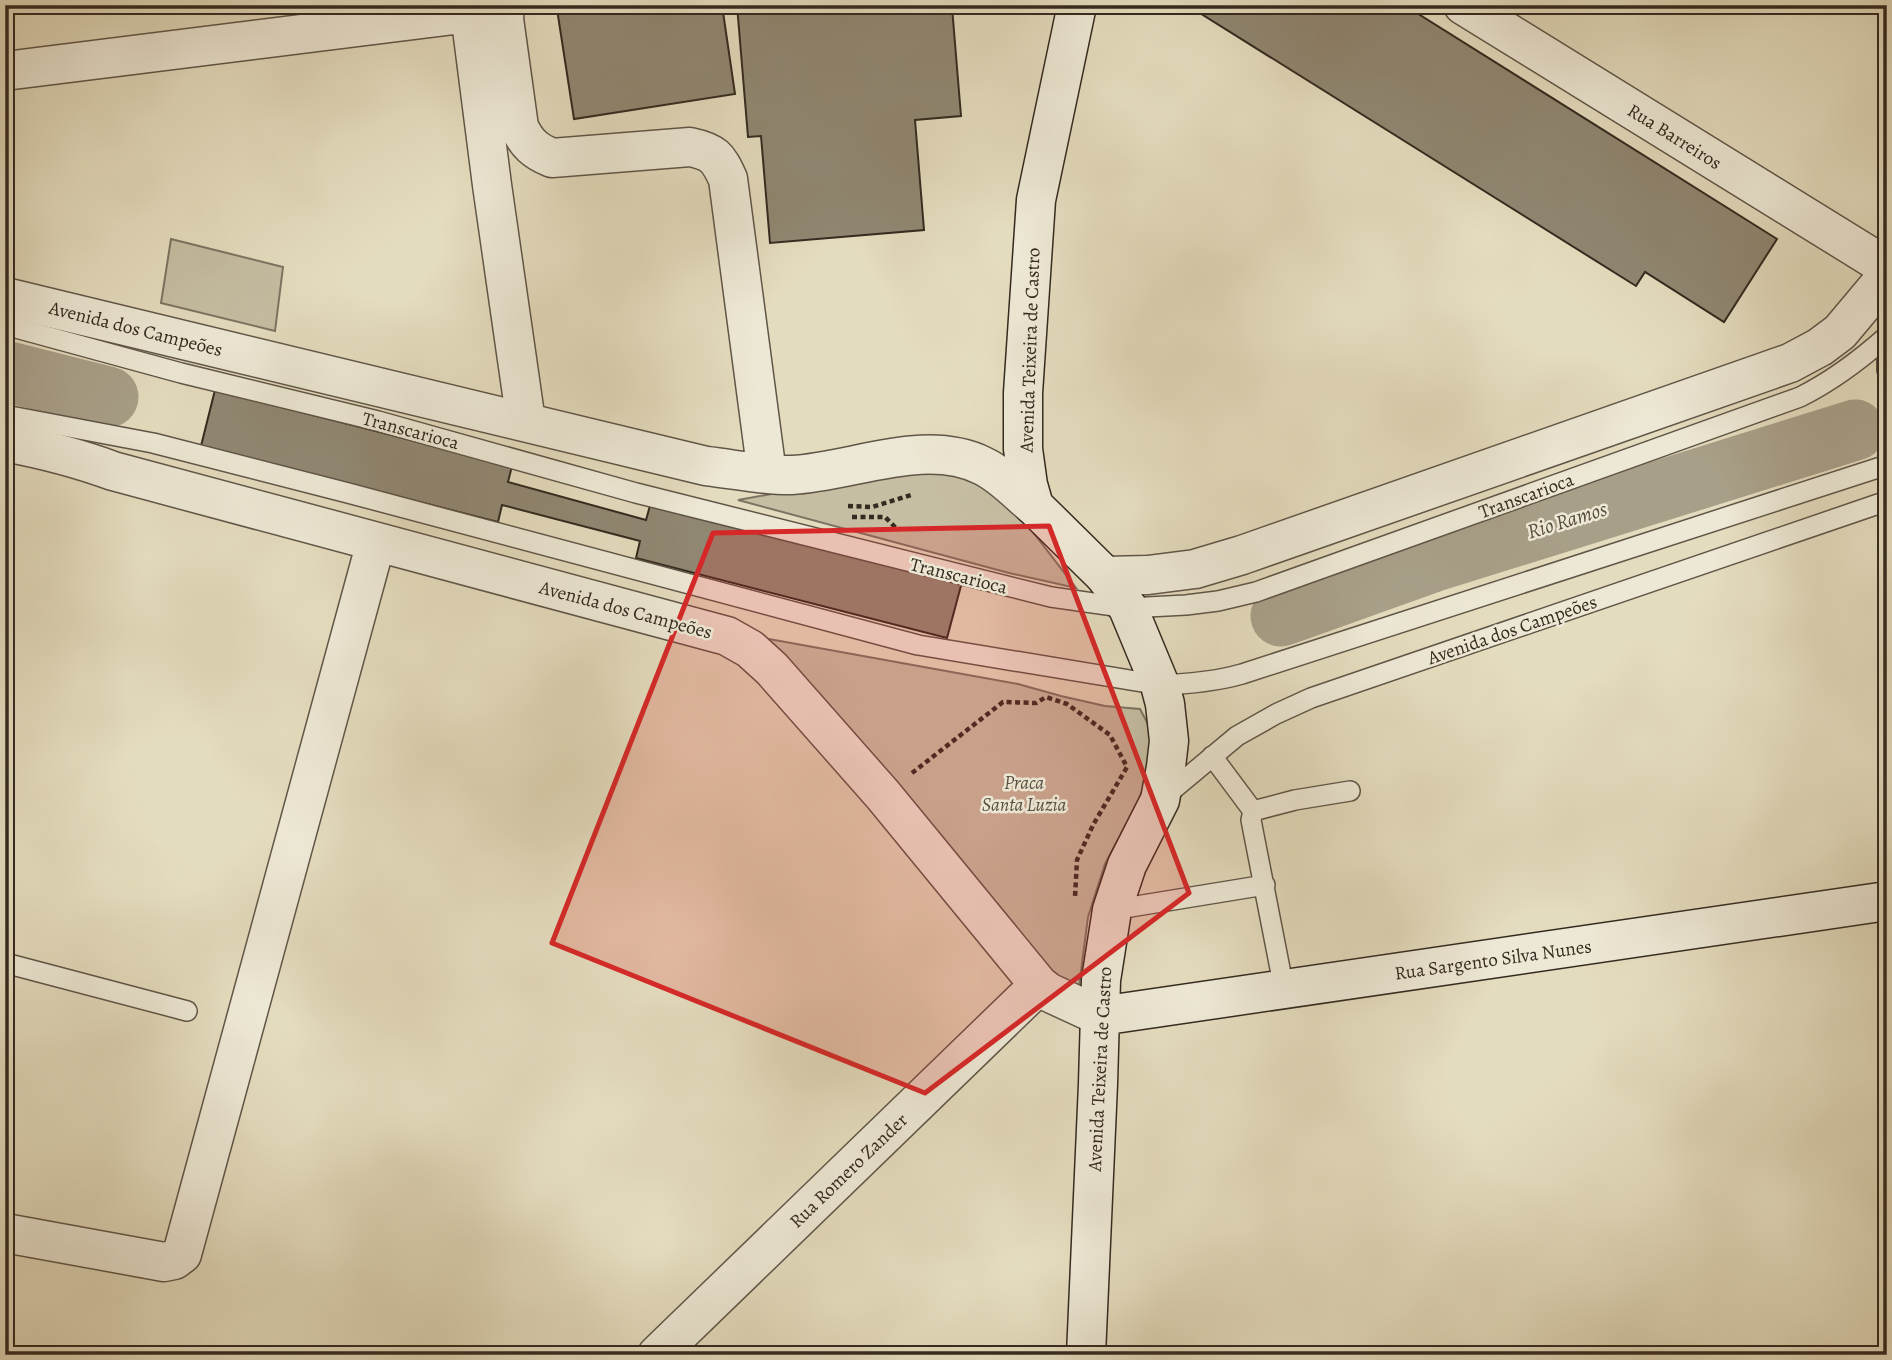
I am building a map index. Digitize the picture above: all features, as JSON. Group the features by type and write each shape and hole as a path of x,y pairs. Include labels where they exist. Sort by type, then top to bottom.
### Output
{"street":[{"path":"505,5 504,19 519,127 526,141 538,152 552,158 690,146 708,151 722,164 729,178 767,474"},
{"name":"Avenida Teixeira de Castro","path":"1077,5 1036,200 1022,412 1023,449 1034,506 1105,576 1128,608 1160,685 1165,704 1168,741 1160,800 1127,865 1112,910 1101,980 1086,1355"},
{"name":"Rua Barreiros","path":"1463,5 1887,267"},
{"path":"5,71 470,13 526,422"},
{"path":"1105,576 1148,575 1195,569 1242,555 1790,363 1820,347 1840,332 1887,276"},
{"name":"Avenida dos Campeões","path":"5,297 706,466 791,475 903,457 955,457 984,466 1034,506"},
{"name":"Avenida dos Campeões","path":"5,442 35,447 113,471 727,636 750,649 772,669 883,795 1039,985 1048,992 1100,1016"},
{"path":"5,1233 164,1262 174,1260 182,1254 376,542"},
{"name":"Rua Sargento Silva Nunes","path":"1100,1016 1887,901"},
{"name":"Rua Romero Zander","path":"657,1355 1039,985"}],"lane":[{"name":"Transcarioca","path":"5,325 181,373 379,421 636,493 915,564 1051,597 1128,608 1218,601 1256,592 1787,402 1823,386 1887,336"},
{"path":"1887,347 1887,370"},
{"path":"5,415 179,450 918,645 1160,685 1199,684 1242,674 1887,465"},
{"name":"Avenida dos Campeões","path":"1160,800 1237,736 1311,698 1887,501"},
{"path":"1212,756 1253,811 1251,821 1284,989"},
{"path":"1253,811 1295,800 1350,791"},
{"path":"1112,910 1265,885"},
{"path":"5,963 187,1011"}],"path":[{"path":"845,506 872,507 917,493"},
{"path":"883,795 1003,702 1036,703 1045,697 1067,704 1110,735 1127,767 1093,825 1077,860 1075,898"}],"highlighted area":[{"path":"1049,526 1189,893 925,1093 552,943 713,533"}],"green space":[{"path":"171,239 283,267 275,331 161,303"},
{"path":"954,467 997,489 1076,588 1009,573 738,500 816,486"},
{"name":"Praca Santa Luzia","path":"769,639 1018,684 1105,706 1140,709 1149,726 1153,742 1150,769 1138,802 1105,864 1088,917 1077,1002 753,658"}],"building":[{"path":"537,5 722,5 735,94 574,119 557,9"},
{"path":"737,5 972,5 952,7 961,116 915,120 924,230 770,243 761,136 748,137"},
{"path":"1187,5 1404,5 1777,239 1724,322 1645,272 1636,286"},
{"path":"215,390 512,466 508,482 646,520 651,502 962,582 947,638 636,558 640,541 502,505 498,522 201,446"}],"waterway":[{"name":"Rio Ramos","path":"5,371 108,397"},
{"name":"Rio Ramos","path":"1281,616 1432,562 1855,430"}]}
